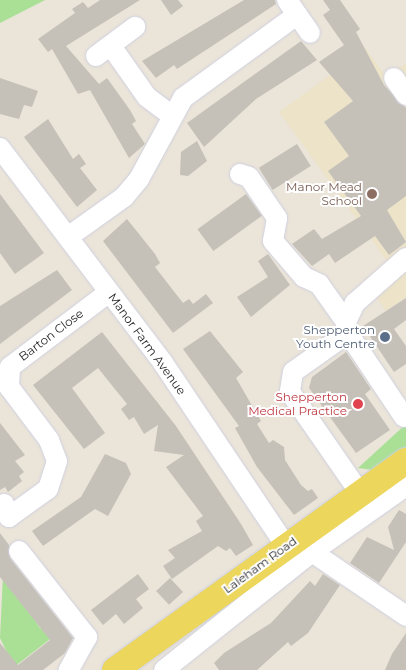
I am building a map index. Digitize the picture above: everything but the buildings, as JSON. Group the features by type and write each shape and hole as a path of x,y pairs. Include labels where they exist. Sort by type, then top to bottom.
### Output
{"main road":[{"name":"Laleham Road","path":"115,670 406,461"}],"street":[{"path":"68,236 124,197 154,159 171,115 198,84 292,7 310,33"},
{"path":"135,27 104,51 147,96 171,115"},
{"path":"394,78 406,95"},
{"name":"Manor Farm Avenue","path":"0,148 163,363 286,546"},
{"path":"240,174 249,177 277,218 273,241 304,277 319,284 404,418"},
{"path":"360,493 290,392 293,372 347,328 355,303 406,258"},
{"name":"Barton Close","path":"4,504 9,517 48,489 57,461 49,440 9,386 10,367 109,292"},
{"path":"164,670 188,655 312,552 406,486"},
{"path":"19,551 87,637 69,670"},
{"path":"312,552 406,616"},
{"path":"170,630 188,655"}],"shaded area":[{"name":"Manor Mead School","path":"366,49 384,74 406,64 406,297 386,311 364,280 387,261 279,112"}],"green space":[{"path":"0,0 45,0 0,23"},
{"path":"406,424 406,447 373,470 358,468"},
{"path":"3,575 40,628 54,636 14,667 0,638"}],"place":[{"name":"Manor Mead School","path":"372,194"},
{"name":"Shepperton Youth Centre","path":"385,337"},
{"name":"Shepperton Medical Practice","path":"358,404"}]}
